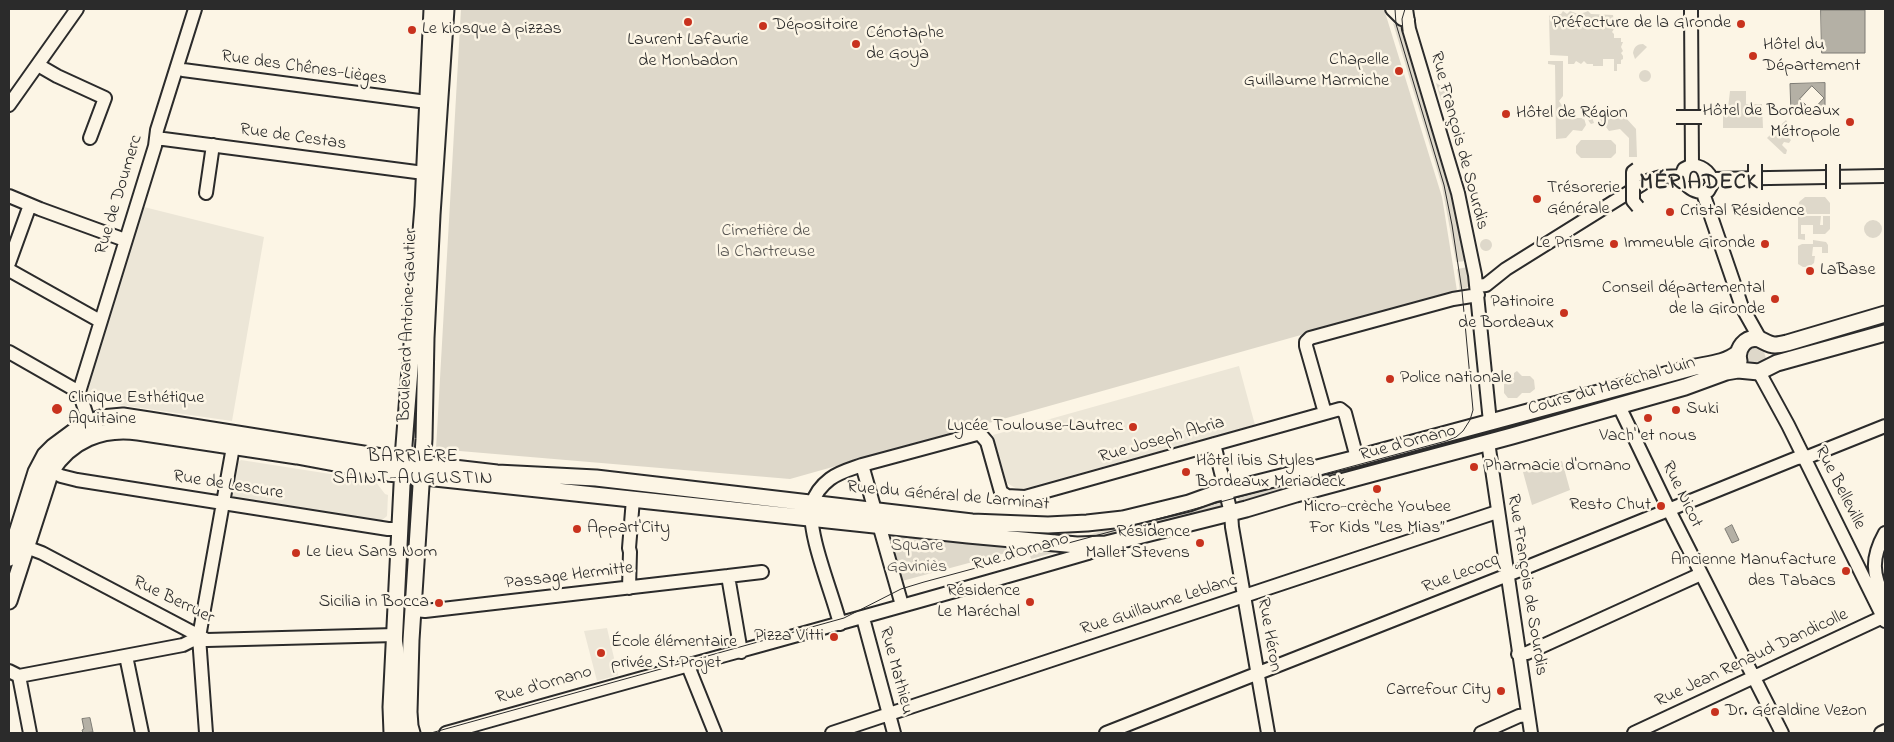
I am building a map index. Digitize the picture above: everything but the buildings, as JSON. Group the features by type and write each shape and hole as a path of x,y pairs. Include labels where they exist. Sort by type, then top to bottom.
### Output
{"main road":[{"name":"Boulevard Antoine Gautier","path":"413,468 416,393 412,347 424,173 432,9"},
{"name":"Boulevard Antoine Gautier","path":"392,733 391,706 401,529 413,468 426,338 446,9"},
{"name":"Cours du Maréchal Juin","path":"1490,422 1723,361 1732,358 1751,339 1776,345 1787,343 1885,314"},
{"name":"Cours du Maréchal Juin","path":"1488,442 1685,388 1726,372 1758,370 1885,333"},
{"path":"1740,349 1739,363 1758,370 1771,363 1772,353 1763,341"},
{"path":"9,601 16,543 40,464 53,447 89,422 112,416 123,416 413,468"},
{"name":"Rue du Général de Larminat","path":"878,518 1028,525 1068,525 1123,519 1490,422"},
{"path":"9,558 51,471 60,459 75,446 87,438 102,432 112,430 130,431 233,447 413,468"},
{"name":"Rue d'Ornano","path":"1096,544 1106,544 1231,513 1488,442"},
{"name":"Rue du Général de Larminat","path":"413,468 632,499 812,510"},
{"name":"Rue du Général de Larminat","path":"413,468 596,478 1055,543 1096,544"},
{"path":"412,733 409,712 414,604 411,551 413,468"}],"street":[{"path":"9,105 77,9"},
{"name":"Rue de Doumerc","path":"79,392 155,146 172,80 178,68 196,9"},
{"path":"1392,9 1402,19 1417,9"},
{"path":"1691,9 1692,165"},
{"name":"Rue François de Sourdis","path":"1407,14 1409,29 1458,193 1477,285 1490,422"},
{"path":"38,65 105,98 90,138"},
{"name":"Rue des Chênes-Lièges","path":"178,68 427,102"},
{"path":"1676,117 1702,117"},
{"name":"Rue de Cestas","path":"156,138 424,173"},
{"path":"206,192 213,145"},
{"path":"1754,190 1755,164"},
{"path":"1833,164 1833,190"},
{"path":"1692,165 1706,171 1712,179 1711,188 1703,193 1695,191 1683,180 1684,168 1692,165"},
{"path":"1637,169 1633,172 1633,201 1638,207"},
{"path":"1325,413 1306,342 1310,338 1453,299 1506,269 1647,181 1661,177 1682,176"},
{"path":"1712,179 1885,176"},
{"path":"1703,193 1742,307 1745,330 1740,349"},
{"path":"9,196 125,240"},
{"path":"9,264 30,204"},
{"path":"9,270 100,321"},
{"path":"1742,307 1763,341"},
{"path":"412,347 426,338"},
{"path":"9,352 79,392 89,422"},
{"name":"Rue Belleville","path":"1758,370 1885,618"},
{"name":"Rue Nicot","path":"1619,406 1701,574 1782,733"},
{"name":"Rue Joseph Abria","path":"862,466 972,434 981,435 987,442 1001,492 1016,498 1340,409 1343,410 1357,458"},
{"path":"1883,427 1885,440"},
{"name":"Rue Lecocq","path":"1106,733 1883,427"},
{"name":"Rue François de Sourdis","path":"1488,442 1531,733"},
{"path":"1214,444 1226,491"},
{"path":"206,733 200,637 233,447"},
{"path":"840,624 816,541 812,510 818,491 830,478 839,473 862,466 902,605"},
{"name":"Rue de Lescure","path":"51,471 77,480 401,529"},
{"name":"Rue Héron","path":"1226,491 1268,733"},
{"path":"629,588 632,499"},
{"name":"Rue Guillaume Leblanc","path":"832,733 1497,512"},
{"path":"1882,538 1870,551 1865,578 1872,586 1882,584"},
{"path":"1882,538 1874,567 1882,584 1885,600"},
{"name":"Rue Berruer","path":"16,543 42,553 207,640 395,635"},
{"name":"Rue d'Ornano","path":"446,733 863,618 902,605 1088,553 1093,550 1096,544"},
{"name":"Passage Hermitte","path":"414,604 424,611 762,572"},
{"path":"1518,654 1528,653 1701,574"},
{"path":"728,576 740,652"},
{"name":"Rue Mathieu","path":"863,618 894,733"},
{"name":"Rue Jean Renaud Dandicolle","path":"1634,733 1885,618"},
{"name":"Boulevard Antoine Gautier","path":"395,635 400,675 400,714 403,733"},
{"path":"30,733 14,674 183,645 200,637"},
{"path":"126,656 142,733"},
{"path":"688,666 715,733"},
{"path":"1481,733 1519,716 1528,715"},
{"path":"1881,733 1885,731"}],"shaded area":[{"path":"1821,10 1865,10 1865,53 1822,53"},
{"path":"1825,83 1825,113 1791,114 1790,84","holes":["1812,86 1824,98 1812,111 1800,99"]},
{"path":"140,206 264,237 232,421 92,401 85,390"},
{"name":"Lycée Toulouse-Lautrec","path":"1239,366 1255,425 1019,490 1007,483 993,435"},
{"path":"241,460 375,481 385,494 388,495 387,516 381,521 234,498 231,495 237,463"},
{"path":"1732,525 1739,540 1732,543 1725,529"},
{"name":"École élémentaire privée St Projet","path":"607,628 618,675 597,681 584,631"},
{"path":"90,718 93,732 83,733 82,719"}],"green space":[{"name":"Cimetière de la Chartreuse","path":"461,9 1384,9 1442,197 1457,291 790,479 436,449"},
{"path":"1563,11 1567,14 1570,11 1579,14 1588,11 1591,14 1613,15 1614,23 1612,26 1614,29 1612,32 1614,38 1621,38 1621,42 1623,42 1621,47 1623,51 1621,53 1623,59 1621,64 1617,64 1617,71 1614,71 1614,59 1603,59 1603,66 1593,66 1593,64 1587,64 1584,61 1581,64 1576,61 1574,64 1568,64 1568,56 1550,55 1549,16 1561,14"},
{"path":"1393,23 1406,34 1450,182 1467,261 1456,262 1442,186"},
{"path":"1643,44 1647,47 1635,59 1634,49 1637,45"},
{"path":"1548,61 1563,61 1563,96 1559,101 1563,107 1563,118 1584,118 1586,125 1582,131 1573,130 1566,138 1556,139 1555,65 1548,64"},
{"path":"1643,70 1647,70 1651,76 1647,82 1643,82 1639,78 1639,74"},
{"path":"1436,83 1448,90 1450,100 1441,100"},
{"path":"1730,91 1746,91 1746,104 1762,104 1763,128 1723,128 1723,108 1728,108"},
{"path":"1597,109 1603,115 1603,121 1601,124 1599,123 1599,117 1595,114 1592,117 1594,123 1591,124 1588,115 1591,111"},
{"path":"1625,117 1636,129 1637,157 1629,157 1629,138 1620,129 1609,131 1606,127 1608,118"},
{"path":"1786,120 1788,123 1781,130 1791,140 1789,143 1784,142 1782,145 1787,150 1786,154 1784,154 1767,138 1771,134 1774,137 1777,134 1774,131"},
{"path":"1581,140 1611,140 1616,145 1616,153 1611,158 1581,158 1576,153 1576,146"},
{"path":"1805,197 1825,197 1830,203 1830,214 1798,214 1799,202"},
{"path":"1798,216 1821,216 1820,225 1823,225 1823,216 1830,216 1830,229 1825,234 1813,234 1813,225 1801,225 1801,234 1805,234 1805,240 1798,239"},
{"path":"1869,220 1877,220 1882,225 1880,236 1869,238 1864,233 1864,225"},
{"path":"1484,239 1488,239 1492,245 1488,251 1484,251 1480,247 1480,243"},
{"path":"1813,240 1826,242 1828,253 1822,253 1822,247 1813,247 1812,256 1815,256 1814,263 1809,267 1803,267 1798,264 1798,246 1813,244"},
{"path":"1468,267 1469,286 1460,292 1457,269"},
{"path":"1885,319 1885,328 1792,352 1790,345"},
{"path":"1757,345 1763,349 1766,358 1764,363 1761,361 1752,365 1745,358 1745,355 1748,349"},
{"path":"1721,365 1722,371 1513,430 1510,421"},
{"path":"1517,371 1522,376 1530,376 1534,380 1535,389 1530,393 1522,393 1517,398 1508,398 1504,393 1504,384 1514,378 1514,373"},
{"path":"1473,432 1475,441 1240,506 1237,494"},
{"path":"1562,461 1570,490 1532,505 1523,472"},
{"path":"1221,497 1224,510 1117,539 1074,539"},
{"name":"Square Gaviniès","path":"899,536 1017,550 902,581 892,545 894,539"},
{"path":"1047,546 1071,548 1031,559 1029,551"}],"tram line":[{"path":"431,733 844,618 901,589 924,582 1456,437 1463,431 1470,420 1473,410 1462,291 1444,185 1396,24 1395,9"},
{"path":"1403,31 1402,19 1405,9"}],"place":[{"name":"Laurent Lafaurie de Monbadon","path":"688,22"},
{"name":"Préfecture de la GIronde","path":"1741,24"},
{"name":"Dépositoire","path":"763,26"},
{"name":"Le kiosque à pizzas","path":"412,30"},
{"name":"Cénotaphe de Goya","path":"856,44"},
{"name":"Hôtel du Département","path":"1753,56"},
{"name":"Chapelle Guillaume Marmiche","path":"1399,71"},
{"name":"Hôtel de Région","path":"1506,114"},
{"name":"Hôtel de Bordeaux Métropole","path":"1850,122"},
{"name":"Trésorerie Générale","path":"1537,199"},
{"name":"Cristal Résidence","path":"1670,212"},
{"name":"Le Prisme","path":"1614,244"},
{"name":"Immeuble Gironde","path":"1765,244"},
{"name":"LaBase","path":"1810,271"},
{"name":"Conseil départemental de la Gironde","path":"1775,299"},
{"name":"Patinoire de Bordeaux","path":"1564,313"},
{"name":"Police nationale","path":"1390,379"},
{"name":"Clinique Esthétique Aquitaine","path":"57,409"},
{"name":"Suki","path":"1676,410"},
{"name":"Vach' et nous","path":"1648,418"},
{"name":"Lycée Toulouse-Lautrec","path":"1133,427"},
{"name":"Pharmacie d'Ornano","path":"1474,467"},
{"name":"Hôtel ibis Styles Bordeaux Meriadeck","path":"1186,472"},
{"name":"Micro-crèche Youbee For Kids “Les Mias”","path":"1377,489"},
{"name":"Resto Chut","path":"1661,506"},
{"name":"Appart'City","path":"577,529"},
{"name":"Résidence Mallet Stevens","path":"1200,543"},
{"name":"Le Lieu Sans Nom","path":"296,553"},
{"name":"Ancienne Manufacture des Tabacs","path":"1846,571"},
{"name":"Résidence Le Maréchal","path":"1030,602"},
{"name":"Sicilia in Bocca","path":"439,603"},
{"name":"Pizza Vitti","path":"834,637"},
{"name":"École élémentaire privée St Projet","path":"601,653"},
{"name":"Carrefour City","path":"1501,691"},
{"name":"Dr. Géraldine Vezon","path":"1715,712"}],"district":[{"name":"MÉRIADECK","path":"1699,184"},
{"name":"BARRIÈRE SAINT-AUGUSTIN","path":"413,469"}]}
